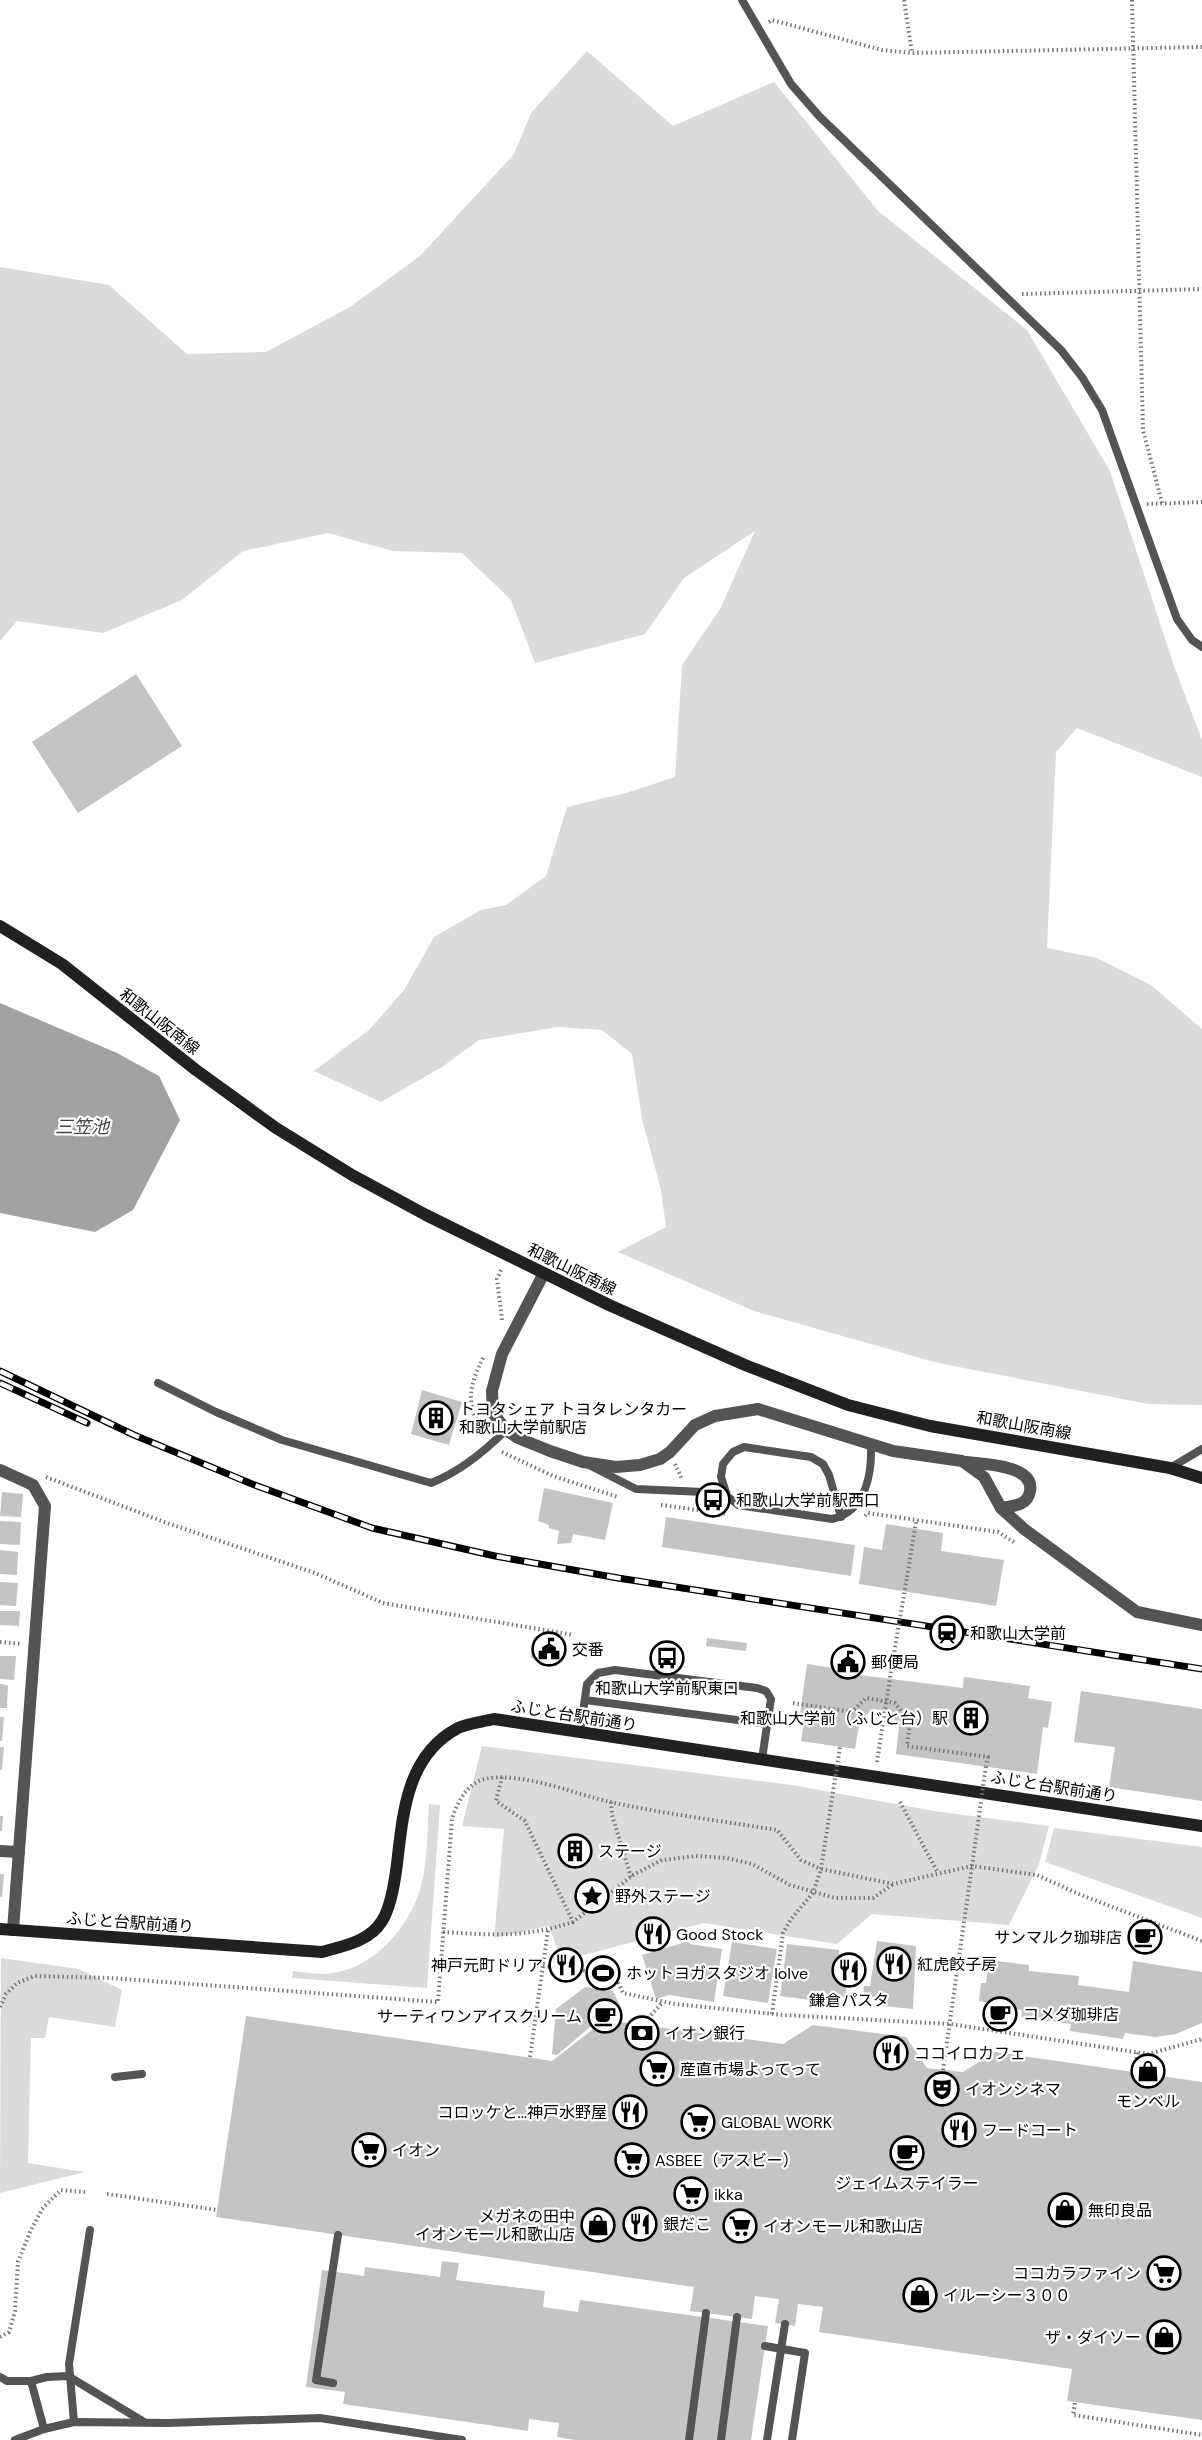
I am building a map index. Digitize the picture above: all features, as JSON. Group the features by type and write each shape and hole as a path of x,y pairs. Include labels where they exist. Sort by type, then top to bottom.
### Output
{"street":[{"name":"和歌山阪南線","path":"0,926 62,964 196,1070 276,1128 352,1175 426,1215 609,1305 745,1365 848,1405 930,1426 1170,1468 1202,1478"},
{"path":"544,1274 502,1354 492,1391 493,1413 506,1431 550,1451 583,1462 616,1467 640,1465 660,1459 670,1452 695,1425 705,1420 738,1410 758,1409 894,1451 1014,1469 1028,1477 1031,1484 1027,1499 1020,1504 1000,1508"},
{"path":"962,1461 984,1477 1000,1508 1057,1554 1137,1612 1202,1625"},
{"path":"0,1470 33,1485 45,1506 13,1930"},
{"name":"ふじと台駅前通り","path":"0,1929 322,1952 360,1941 382,1922 394,1884 404,1808 414,1773 433,1744 460,1727 494,1719 1202,1826"},
{"path":"0,1851 19,1852"}],"lane":[{"path":"742,0 791,84 819,116 1061,350 1082,377 1102,410 1177,619 1192,640 1202,647"},
{"path":"158,1383 216,1412 282,1440 431,1483 448,1476 491,1445 506,1431"},
{"path":"842,1517 829,1474 823,1464 811,1457 744,1447 732,1452 723,1464 721,1478 726,1493 738,1505 832,1519 842,1517 854,1508 866,1488 872,1467 871,1444"},
{"path":"1170,1468 1202,1449"},
{"path":"583,1462 636,1489 726,1493"},
{"path":"580,1733 587,1684 598,1673 615,1670 745,1687 766,1691 771,1700 762,1759"},
{"path":"585,1700 768,1724"},
{"path":"115,2077 142,2074"},
{"path":"74,2422 68,2376 90,2230"},
{"path":"333,2383 316,2380 338,2235"},
{"path":"689,2440 706,2313"},
{"path":"721,2440 737,2317"},
{"path":"767,2440 785,2324"},
{"path":"765,2346 805,2353 792,2440"},
{"path":"0,2377 7,2381 31,2381 47,2377 68,2376 145,2423"},
{"path":"31,2381 44,2429"},
{"path":"15,2440 44,2429 74,2422 145,2423 320,2418 462,2440"}],"path":[{"path":"904,0 912,53"},
{"path":"1131,0 1143,430 1162,503"},
{"path":"758,28 772,20 882,50 912,53 1202,47"},
{"path":"1004,294 1202,289"},
{"path":"1137,504 1202,502"},
{"path":"670,1452 688,1492"},
{"path":"39,1474 167,1523 315,1573 383,1604 574,1635"},
{"path":"877,1762 916,1521"},
{"path":"793,1703 852,1712 866,1698 895,1703 910,1723 907,1746 988,1757 943,2070"},
{"path":"772,2014 783,1933 791,1919 813,1893 821,1869 840,1747"},
{"path":"0,2007 6,1994 17,1983 35,1976 110,1978 438,2002 452,1819 458,1802 467,1791 483,1779 502,1777 542,1783 611,1802 777,1830 801,1860 821,1869 893,1884"},
{"path":"502,1777 496,1801 525,1821 573,1922"},
{"path":"611,1802 612,1815 631,1877"},
{"path":"900,1802 938,1874"},
{"path":"443,1932 508,1936 548,1930 573,1922 631,1877 662,1860 696,1856 727,1858 752,1864 790,1885 835,1898 873,1898 893,1884 972,1866 1037,1875 1081,1895 1202,1941"},
{"path":"530,2057 548,1930"},
{"path":"543,1966 614,1974 622,1993 664,2001 772,2014 950,2024 1148,2054 1202,2039"},
{"path":"642,2025 664,2001"},
{"path":"1135,2072 1137,2052"},
{"path":"0,2337 9,2332 15,2311 18,2262 42,2209 61,2190 85,2192"},
{"path":"107,2194 217,2210"},
{"path":"1075,2403 1072,2415 1202,2435"}],"shaded area":[{"path":"587,51 673,126 774,82 878,211 1027,330 1110,471 1173,663 1202,740 1202,777 1077,728 1056,752 1047,948 1097,958 1151,985 1202,1029 1202,1405 1148,1404 938,1363 754,1311 618,1252 666,1227 661,1190 642,1119 632,1054 602,1030 558,1027 479,1040 442,1067 381,1102 314,1071 369,1030 404,990 434,937 481,910 506,905 546,876 567,807 626,793 675,777 682,665 720,609 755,531 684,578 645,634 535,663 511,600 462,553 393,551 328,533 243,551 182,600 103,633 17,621 0,641 0,267 109,285 187,354 266,352 350,307 420,256 514,154 531,113"},
{"path":"482,1746 792,1785 934,1811 1049,1826 1039,1864 1009,1925 872,1914 837,1944 704,1923 562,1961 549,1926 494,1938 504,1829 462,1826"},
{"path":"429,1804 440,1805 427,1988 292,1978 293,1971 325,1974 359,1965 374,1955 400,1930 417,1898 422,1882"},
{"path":"1054,1828 1202,1847 1202,1918 1045,1862"},
{"path":"1,1958 79,1969 122,1990 115,2027 49,2017 45,2038 31,2038 28,2163 85,2172 0,2193"}],"water":[{"name":"三笠池","path":"0,1003 117,1053 159,1076 180,1120 133,1210 95,1232 0,1213"}],"building":[{"path":"136,674 182,746 78,813 32,742"},
{"name":"トヨタシェア トヨタレンタカー 和歌山大学前駅店","path":"422,1390 462,1402 449,1445 411,1434"},
{"path":"544,1488 613,1503 605,1540 573,1534 571,1543 557,1544 559,1531 538,1521"},
{"path":"2,1492 23,1494 21,1517 0,1516"},
{"path":"666,1517 855,1545 851,1576 662,1547"},
{"path":"0,1521 21,1522 20,1545 0,1544"},
{"path":"886,1524 943,1533 941,1551 1004,1560 996,1606 859,1584 864,1547 882,1550"},
{"path":"0,1550 18,1552 17,1575 0,1574"},
{"path":"0,1582 18,1583 16,1606 0,1605"},
{"path":"0,1611 20,1611 19,1626 0,1625"},
{"name":"交番","path":"534,1637 566,1641 563,1662 531,1658"},
{"path":"707,1638 747,1643 746,1651 706,1646"},
{"path":"0,1656 16,1656 14,1680 0,1679"},
{"name":"和歌山大学前（ふじと台）駅","path":"807,1664 840,1669 840,1665 860,1668 859,1675 963,1688 964,1677 1030,1686 1028,1698 1052,1702 1048,1728 1043,1727 1037,1774 896,1754 899,1726 889,1711 873,1709 860,1720 855,1749 801,1741 805,1715 800,1714"},
{"path":"0,1684 8,1685 7,1708 0,1708"},
{"path":"1081,1691 1202,1709 1202,1801 1109,1787 1115,1747 1074,1742"},
{"path":"0,1717 4,1717 2,1741 0,1741"},
{"path":"0,1747 4,1747 2,1770 0,1770"},
{"path":"0,1816 3,1816 2,1831 0,1831"},
{"name":"ステージ","path":"587,1840 591,1852 564,1862 560,1849"},
{"path":"0,1874 4,1874 2,1897 0,1897"},
{"path":"689,1941 690,1944 722,1949 714,2002 669,1995 656,1999 642,1955"},
{"name":"紅虎餃子房","path":"877,1941 916,1946 913,2009 882,2006 882,1998 863,1996 864,1986 870,1986"},
{"path":"732,1942 777,1949 768,2003 723,1996"},
{"path":"787,1944 839,1950 839,1954 863,1957 859,1983 847,1983 845,1998 833,1996 832,2003 780,1996"},
{"path":"989,1960 1029,1965 1029,1971 1079,1976 1078,1985 1129,1992 1133,1961 1202,1972 1202,2023 1176,2034 1155,2037 1125,2033 1123,2039 1070,2031 1071,2024 1021,2017 1022,2010 979,2001 981,1983 986,1983"},
{"path":"585,1987 613,1991 621,2008 622,2018 603,2016 557,2055 552,2054 556,2009"},
{"name":"イオンモール和歌山店","path":"246,2016 552,2061 605,2020 783,2044 813,2025 906,2037 927,2068 963,2072 995,2052 1202,2082 1202,2420 1067,2401 1072,2369 819,2332 823,2307 798,2304 795,2326 775,2323 779,2299 755,2296 752,2319 690,2311 694,2287 216,2217"},
{"path":"442,2261 459,2263 456,2280 545,2291 543,2307 578,2312 580,2300 768,2326 751,2440 575,2440 557,2437 559,2423 529,2419 528,2431 343,2404 345,2392 306,2387 322,2270 364,2276 365,2267 440,2277"}],"railway":[{"path":"0,1371 134,1435 252,1484 372,1528 495,1556 618,1578 1202,1669"},
{"path":"0,1383 87,1423"}],"place":[{"name":"トヨタシェア トヨタレンタカー 和歌山大学前駅店","path":"436,1418"},
{"name":"和歌山大学前駅西口","path":"713,1500"},
{"name":"和歌山大学前","path":"947,1633"},
{"name":"交番","path":"549,1649"},
{"name":"和歌山大学前駅東口","path":"667,1658"},
{"name":"郵便局","path":"848,1662"},
{"name":"和歌山大学前（ふじと台）駅","path":"971,1718"},
{"name":"ステージ","path":"575,1851"},
{"name":"野外ステージ","path":"592,1896"},
{"name":"Good Stock","path":"653,1934"},
{"name":"サンマルク珈琲店","path":"1145,1937"},
{"name":"紅虎餃子房","path":"894,1964"},
{"name":"神戸元町ドリア","path":"566,1965"},
{"name":"鎌倉パスタ","path":"849,1970"},
{"name":"ホットヨガスタジオ loIve","path":"603,1973"},
{"name":"コメダ珈琲店","path":"1000,2014"},
{"name":"サーティワンアイスクリーム","path":"605,2016"},
{"name":"イオン銀行","path":"642,2033"},
{"name":"ココイロカフェ","path":"891,2053"},
{"name":"産直市場よってって","path":"657,2069"},
{"name":"モンベル","path":"1148,2071"},
{"name":"イオンシネマ","path":"942,2089"},
{"name":"コロッケと...神戸水野屋","path":"630,2112"},
{"name":"GLOBAL WORK","path":"698,2122"},
{"name":"フードコート","path":"959,2130"},
{"name":"イオン","path":"369,2150"},
{"name":"ジェイムステイラー","path":"907,2153"},
{"name":"ASBEE（アスビー）","path":"632,2160"},
{"name":"ikka","path":"691,2194"},
{"name":"無印良品","path":"1065,2210"},
{"name":"銀だこ","path":"640,2224"},
{"name":"メガネの田中 イオンモール和歌山店","path":"598,2225"},
{"name":"イオンモール和歌山店","path":"740,2226"},
{"name":"ココカラファイン","path":"1164,2273"},
{"name":"イルーシー３００","path":"920,2295"},
{"name":"ザ・ダイソー","path":"1164,2337"}]}
